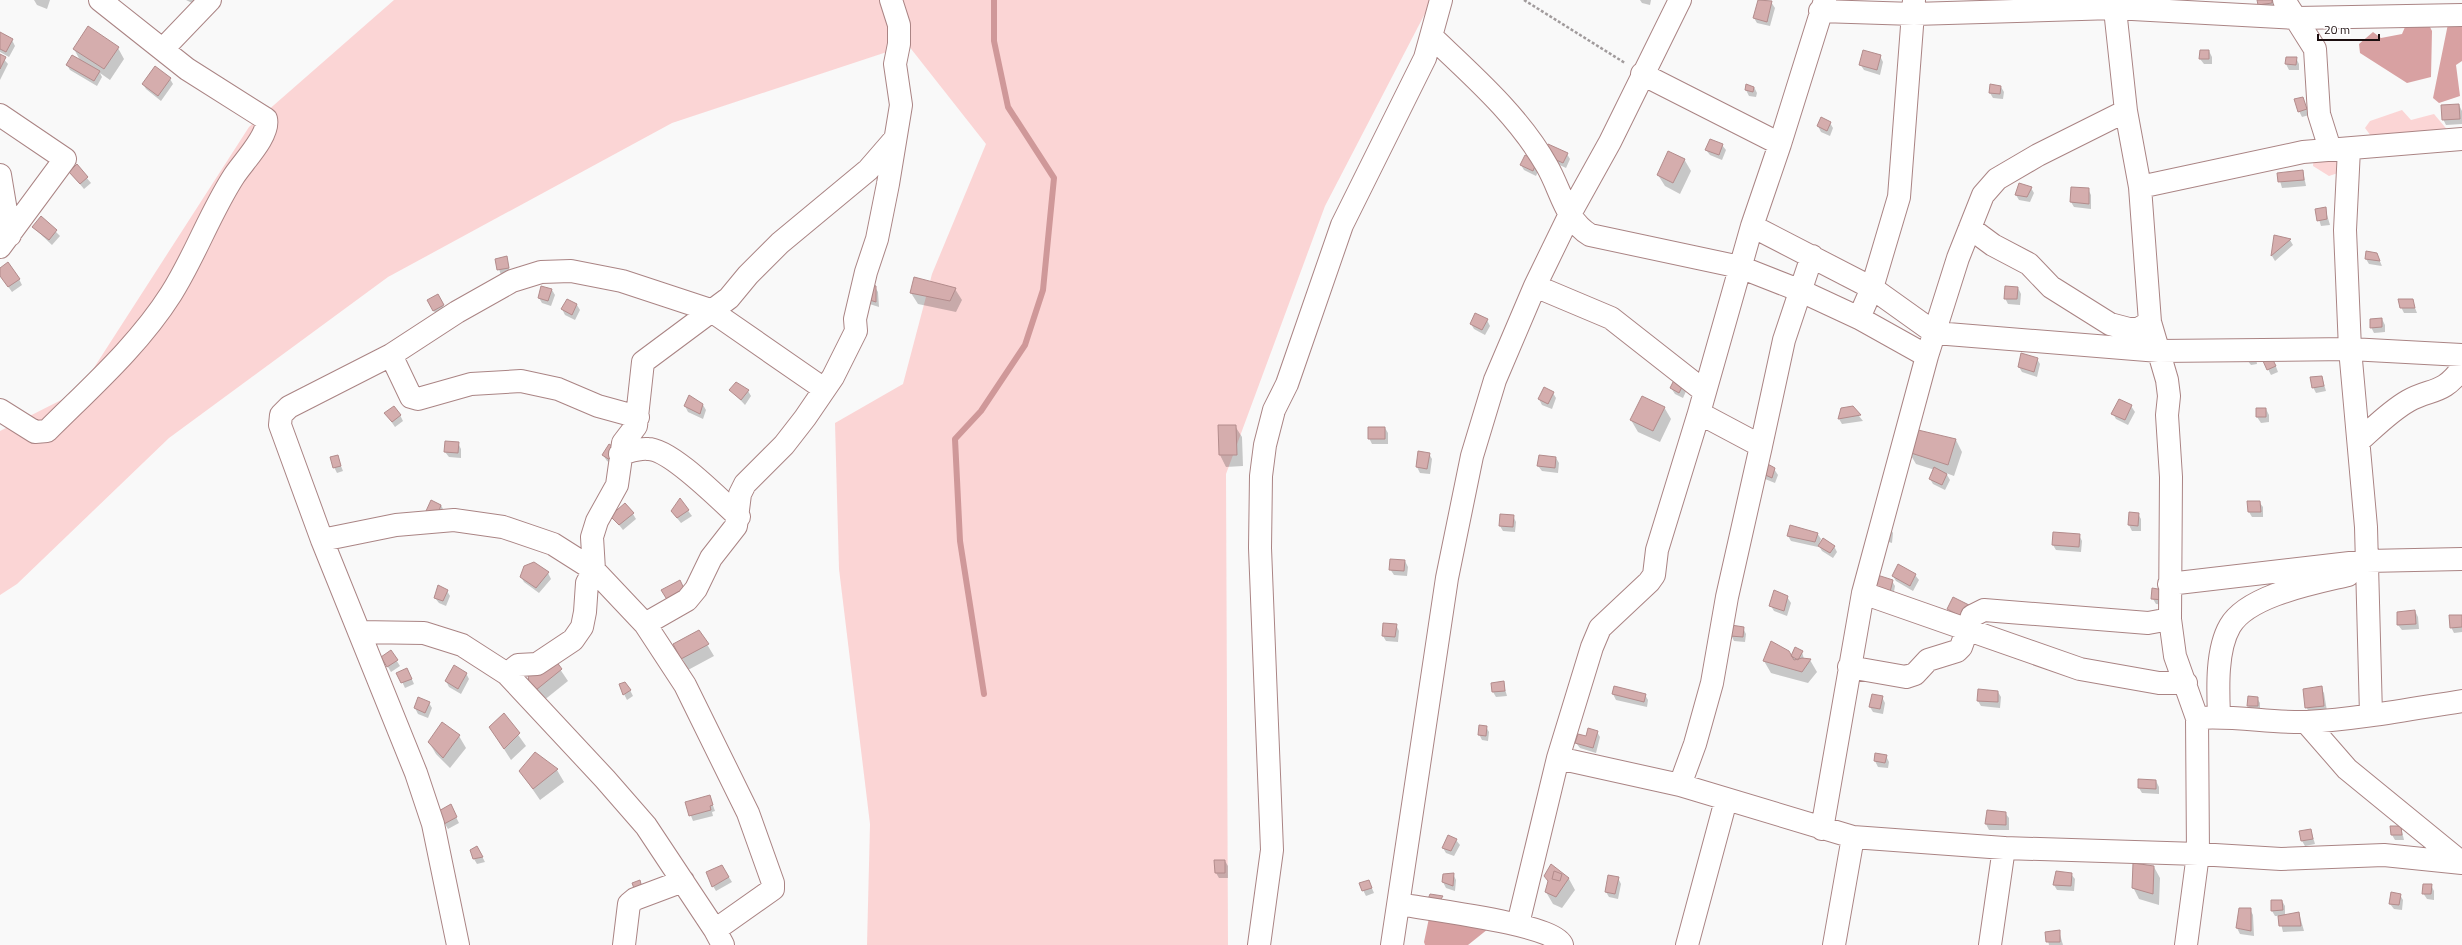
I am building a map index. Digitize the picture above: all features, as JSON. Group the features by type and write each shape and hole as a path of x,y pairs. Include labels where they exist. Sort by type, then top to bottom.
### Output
{"street":[{"path":"0,410 35,432 47,431 142,334 172,293 233,176 266,130 266,119 187,69 100,0"},
{"path":"163,49 210,0"},
{"path":"645,624 686,600 696,589 711,558 736,526 739,517 740,494 745,484 784,446 824,389 846,353 856,331 855,319 866,272 877,239 886,198 894,140 901,105 895,64 899,44 899,25 891,0"},
{"path":"1259,945 1272,850 1260,548 1261,476 1265,445 1274,410 1287,384 1342,225 1425,58 1441,0"},
{"path":"1392,945 1447,578 1472,456 1495,380 1535,286 1570,214 1610,142 1642,74 1680,0"},
{"path":"2284,0 2297,18 2314,49 2319,114 2339,149 2345,230 2350,349 2359,441 2362,561 2372,715"},
{"path":"2114,4 2126,110 2140,187 2150,322 2167,380 2169,396 2167,415 2171,477 2169,584 2170,619 2175,656 2186,683 2197,718 2198,854 2186,945"},
{"path":"1518,924 1558,758 1579,684 1600,628 1649,582 1654,575 1657,550 1699,413 1752,226 1780,144 1822,6 1914,7 2114,4 2297,18 2462,15"},
{"path":"1859,318 1872,288 1899,197 1914,7"},
{"path":"1432,37 1525,132 1548,166 1577,228 1590,234 1740,267 1801,290 1859,318 1927,356"},
{"path":"1642,74 1780,144"},
{"path":"1822,829 1863,593 1927,356 1970,228 1983,195 1997,179 2044,151 2126,110"},
{"path":"0,115 65,159 5,241"},
{"path":"2140,187 2303,152 2462,139"},
{"path":"507,674 518,665 537,664 573,640 582,627 585,612 587,583 594,570 592,537 597,521 617,485 620,454 623,443 636,426 644,362 738,289 748,275 780,243 868,170 894,140"},
{"path":"0,175 5,241"},
{"path":"1752,226 1872,288 1935,333 2159,351 2350,349 2462,355"},
{"path":"1970,228 1993,246 2029,264 2051,288 2110,324 2129,329 2138,329 2150,322"},
{"path":"1680,785 1695,744 1712,683 1727,597 1762,446 1784,340 1812,256"},
{"path":"458,945 433,824 416,773 322,540 280,425 281,415 289,407 391,355 457,312 512,281 541,272 571,271 622,281 710,310 824,389"},
{"path":"1535,286 1611,318 1704,391"},
{"path":"391,355 411,397 418,399 471,384 521,381 558,389 598,406 638,417"},
{"path":"2359,441 2388,414 2408,401 2438,391 2452,380 2462,368"},
{"path":"1699,413 1762,446"},
{"path":"620,454 648,448 655,450 688,472 739,517"},
{"path":"322,540 396,525 454,520 503,527 553,544 594,570 645,624 685,685 748,813 773,883 773,889 719,937 683,880 646,826 605,778 507,674 462,645 424,633 359,632"},
{"path":"2169,584 2362,561 2462,559"},
{"path":"2219,716 2221,658 2230,627 2238,617 2257,604 2294,588 2348,575 2353,572 2362,561"},
{"path":"1863,593 1967,628 2080,669 2159,683 2186,683"},
{"path":"1849,667 1906,677 1915,674 1928,660 1957,651 1962,647 1972,616 1984,610 2148,623 2170,619"},
{"path":"2197,718 2219,716 2306,722 2372,715 2462,701"},
{"path":"2306,722 2347,769 2462,863"},
{"path":"1558,758 1680,785 1822,829 1853,837 2004,848 2198,854 2281,859 2384,855 2462,863"},
{"path":"1687,945 1726,800"},
{"path":"1834,945 1853,837"},
{"path":"1990,945 2004,848"},
{"path":"624,945 629,904 635,899 683,880"},
{"path":"1399,904 1518,924 1557,937 1562,945"}],"path":[{"path":"1524,0 1642,74"}],"shaded area":[{"path":"394,0 1432,0 1325,206 1226,474 1228,945 867,945 870,824 839,569 835,423 903,384 932,274 986,144 908,45 672,123 388,277 169,438 17,584 0,595 0,431 79,391 249,127"},
{"path":"2449,19 2462,19 2462,61 2456,65 2460,96 2439,103 2433,98"},
{"path":"2408,20 2427,21 2432,31 2431,77 2407,83 2360,53 2359,44 2373,32 2381,38 2402,34"},
{"path":"2402,110 2411,120 2434,114 2450,133 2371,136 2365,128 2370,121"},
{"path":"2338,152 2341,172 2329,176 2313,166 2314,155"},
{"path":"1429,918 1488,929 1468,945 1425,945 1424,942"}],"building":[{"path":"1758,0 1772,1 1767,22 1753,18"},
{"path":"2257,0 2272,0 2272,3 2258,5"},
{"path":"88,26 119,47 104,69 73,49"},
{"path":"0,32 13,39 6,52 0,49"},
{"path":"1863,50 1881,55 1877,70 1859,65"},
{"path":"2200,50 2209,50 2209,59 2199,59"},
{"path":"0,54 6,57 0,69"},
{"path":"72,55 100,71 94,81 66,65"},
{"path":"2286,57 2297,57 2296,65 2285,64"},
{"path":"155,66 171,78 158,96 142,84"},
{"path":"1746,84 1754,87 1753,92 1745,90"},
{"path":"1990,84 2001,86 2000,94 1989,93"},
{"path":"2303,97 2307,109 2298,112 2294,99"},
{"path":"2459,104 2460,119 2442,120 2441,105"},
{"path":"1821,117 1831,122 1827,131 1817,126"},
{"path":"1710,139 1723,144 1719,155 1705,150"},
{"path":"1548,144 1568,153 1563,163 1543,154"},
{"path":"1668,151 1685,159 1673,183 1657,175"},
{"path":"1525,155 1537,161 1533,171 1520,165"},
{"path":"77,164 88,177 80,184 69,172"},
{"path":"2303,170 2304,180 2278,182 2277,173"},
{"path":"2019,183 2032,187 2027,197 2015,195"},
{"path":"2071,187 2089,188 2089,204 2070,202"},
{"path":"2326,207 2327,219 2317,221 2315,209"},
{"path":"41,216 57,230 49,240 32,227"},
{"path":"2274,235 2291,239 2271,256"},
{"path":"2366,251 2377,253 2380,261 2365,259"},
{"path":"507,256 509,268 497,270 495,259"},
{"path":"8,262 20,279 8,287 0,276 0,268"},
{"path":"914,277 956,288 950,301 910,293"},
{"path":"857,279 876,286 876,302 853,295"},
{"path":"541,286 552,289 548,301 538,298"},
{"path":"2005,286 2018,287 2017,299 2004,299"},
{"path":"438,294 444,305 433,311 427,300"},
{"path":"567,299 577,304 572,315 561,309"},
{"path":"2398,299 2413,299 2415,308 2400,308"},
{"path":"1475,313 1488,319 1482,330 1470,324"},
{"path":"2382,318 2382,327 2370,328 2370,319"},
{"path":"2021,353 2038,358 2034,372 2018,367"},
{"path":"2272,358 2276,366 2267,370 2263,361"},
{"path":"2322,376 2324,386 2312,388 2310,377"},
{"path":"1675,378 1684,383 1679,393 1670,388"},
{"path":"736,382 749,390 741,400 729,390"},
{"path":"1544,387 1554,392 1548,404 1538,399"},
{"path":"689,395 703,404 700,414 684,406"},
{"path":"1642,396 1665,407 1653,431 1630,420"},
{"path":"2119,399 2132,405 2125,420 2111,414"},
{"path":"394,406 401,415 392,422 384,413"},
{"path":"1853,406 1861,415 1838,419 1841,408"},
{"path":"2256,408 2266,408 2266,417 2256,417"},
{"path":"1218,425 1236,425 1237,455 1219,455"},
{"path":"1368,427 1385,427 1385,439 1368,439"},
{"path":"1918,430 1956,439 1948,465 1908,452"},
{"path":"445,441 459,442 458,453 444,452"},
{"path":"609,444 617,449 610,460 602,455"},
{"path":"1418,451 1430,453 1427,469 1416,467"},
{"path":"338,455 341,466 333,468 330,457"},
{"path":"1539,455 1556,457 1555,468 1537,466"},
{"path":"1764,462 1775,468 1772,478 1761,473"},
{"path":"1934,467 1947,474 1942,485 1929,479"},
{"path":"680,498 689,510 677,518 671,511"},
{"path":"431,500 441,505 437,516 426,511"},
{"path":"2247,501 2260,501 2261,512 2248,512"},
{"path":"625,503 634,513 619,525 610,516"},
{"path":"2129,512 2139,513 2138,526 2128,525"},
{"path":"1500,514 1514,515 1513,527 1499,526"},
{"path":"1790,525 1818,533 1815,542 1787,536"},
{"path":"2053,532 2080,534 2079,547 2052,545"},
{"path":"1823,538 1835,546 1830,553 1818,546"},
{"path":"1390,559 1405,560 1404,571 1389,570"},
{"path":"534,562 549,572 536,588 520,577 524,566"},
{"path":"1898,564 1916,574 1910,586 1892,576"},
{"path":"1871,573 1893,580 1890,592 1870,588"},
{"path":"680,580 687,595 671,606 661,590"},
{"path":"438,585 448,590 443,601 434,598"},
{"path":"2152,588 2164,590 2164,600 2151,599"},
{"path":"1774,590 1788,596 1784,611 1769,606"},
{"path":"1953,597 1971,606 1964,618 1947,609"},
{"path":"2415,610 2416,624 2397,625 2397,612"},
{"path":"2449,615 2462,615 2462,627 2450,628"},
{"path":"1383,623 1397,624 1395,637 1382,636"},
{"path":"1731,625 1744,627 1743,637 1730,636"},
{"path":"699,630 709,644 681,659 673,644"},
{"path":"1771,641 1789,651 1794,660 1802,658 1811,659 1802,672 1763,661"},
{"path":"1795,647 1803,651 1798,660 1791,656"},
{"path":"547,649 562,669 536,690 529,685 528,673"},
{"path":"391,650 398,660 387,667 381,657"},
{"path":"454,665 467,673 458,689 445,681"},
{"path":"407,668 412,679 401,683 396,673"},
{"path":"1504,681 1505,691 1492,692 1491,683"},
{"path":"625,682 631,690 623,695 619,684"},
{"path":"1614,686 1646,694 1644,702 1612,694"},
{"path":"2322,686 2324,706 2305,708 2303,689"},
{"path":"1978,689 1998,691 1998,702 1977,701"},
{"path":"1872,694 1883,696 1880,709 1869,707"},
{"path":"2248,696 2258,697 2258,706 2247,706"},
{"path":"418,697 430,702 425,713 414,708"},
{"path":"504,713 520,733 504,749 489,727"},
{"path":"442,722 460,735 443,758 428,742"},
{"path":"1479,725 1487,726 1486,736 1478,735"},
{"path":"1588,728 1598,731 1593,748 1575,743 1578,734 1586,736"},
{"path":"535,752 558,769 533,789 519,771"},
{"path":"1875,753 1887,755 1885,763 1874,761"},
{"path":"2138,779 2156,780 2156,789 2138,788"},
{"path":"710,795 713,805 710,806 711,810 689,816 685,802"},
{"path":"451,804 457,817 444,824 437,812"},
{"path":"1987,810 2006,812 2006,825 1985,824"},
{"path":"2390,826 2401,826 2402,835 2391,835"},
{"path":"2311,829 2313,839 2301,841 2299,831"},
{"path":"1448,835 1457,839 1451,851 1442,848"},
{"path":"477,846 483,857 473,859 470,850"},
{"path":"1214,860 1225,860 1225,873 1215,873"},
{"path":"2133,863 2154,866 2153,894 2132,888"},
{"path":"1551,864 1569,878 1556,897 1545,892 1548,881 1544,876"},
{"path":"722,865 729,877 712,887 706,872"},
{"path":"1554,871 1562,874 1560,881 1552,879"},
{"path":"2056,871 2072,873 2071,886 2053,885"},
{"path":"1454,873 1453,886 1442,882 1443,874"},
{"path":"1608,875 1619,877 1615,894 1605,892"},
{"path":"640,880 642,888 635,891 632,883"},
{"path":"1369,880 1372,888 1362,891 1359,883"},
{"path":"2423,884 2432,884 2431,894 2422,894"},
{"path":"2391,892 2401,894 2399,905 2389,904"},
{"path":"1430,894 1443,896 1439,902 1428,899"},
{"path":"2271,900 2282,900 2283,910 2271,911"},
{"path":"2239,908 2251,908 2251,931 2236,928"},
{"path":"2299,912 2301,926 2279,926 2278,916"},
{"path":"2060,930 2060,942 2046,942 2045,932"}],"waterway":[{"path":"984,694 960,541 955,439 981,411 1025,345 1043,290 1054,178 1008,107 994,41 994,0"}]}
